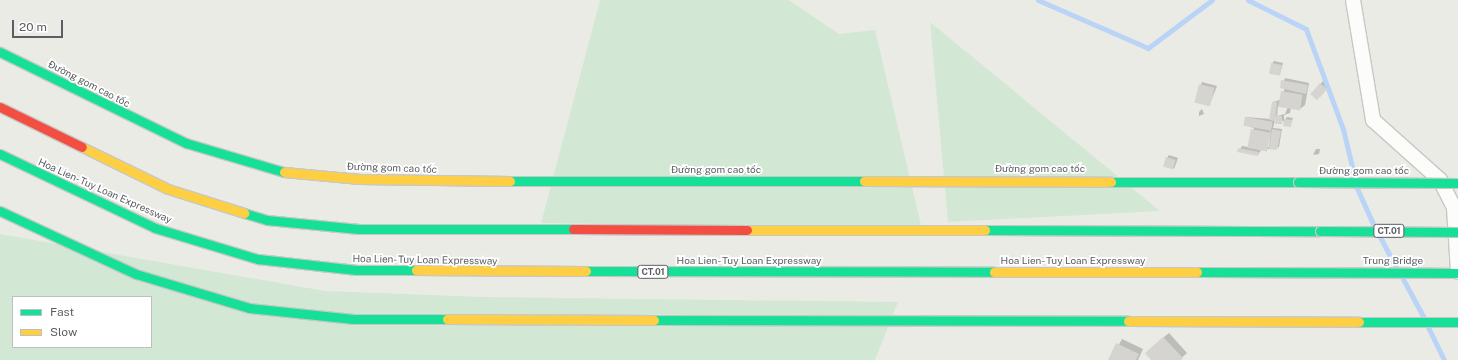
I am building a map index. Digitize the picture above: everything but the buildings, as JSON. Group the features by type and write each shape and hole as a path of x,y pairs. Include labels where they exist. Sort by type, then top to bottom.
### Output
{"main road":[{"name":"Đường gom cao tốc","path":"0,52 186,143 281,172 360,179 488,181 1458,183"},
{"name":"CT.01","path":"0,107 168,189 267,220 359,229 1458,232"},
{"name":"Hoa Lien- Tuy Loan Expressway","path":"0,154 155,228 258,259 356,270 1329,272"},
{"path":"0,211 136,274 249,308 353,319 1338,320 1458,322"},
{"name":"Trung Bridge","path":"1329,272 1458,272"}],"street":[{"path":"1353,0 1373,120 1440,180 1454,208 1458,272"}],"green space":[{"path":"600,0 789,0 839,34 875,30 922,229 541,223"},
{"path":"930,22 1160,211 948,222"},
{"path":"0,234 325,291 484,297 898,302 875,360 0,360"}],"waterway":[{"path":"1038,0 1148,48 1212,0"},
{"path":"1248,0 1306,29 1343,129 1355,179"},
{"path":"1356,186 1374,226"},
{"path":"1380,237 1396,267"},
{"path":"1403,279 1424,318"},
{"path":"1428,327 1444,360"}],"traffic: fast":[{"path":"0,52 186,143 284,172"},
{"path":"0,154 155,228 258,259 356,270 416,270"},
{"path":"510,181 864,181"},
{"path":"1111,182 1298,182"},
{"path":"1298,182 1458,183"},
{"path":"0,211 136,274 249,308 353,319 447,319"},
{"path":"244,213 267,220 359,229 573,229"},
{"path":"985,230 1320,231"},
{"path":"1320,231 1458,232"},
{"path":"586,271 994,272"},
{"path":"1197,272 1458,273"},
{"path":"654,320 1128,321"},
{"path":"1359,322 1458,322"}],"traffic: slow":[{"path":"82,147 168,189 244,213"},
{"path":"284,172 360,179 510,181"},
{"path":"864,181 1111,182"},
{"path":"747,230 985,230"},
{"path":"416,270 586,271"},
{"path":"994,272 1197,272"},
{"path":"447,319 654,320"},
{"path":"1128,321 1359,322"}],"traffic: jam":[{"path":"0,107 82,147"},
{"path":"573,229 747,230"}]}
